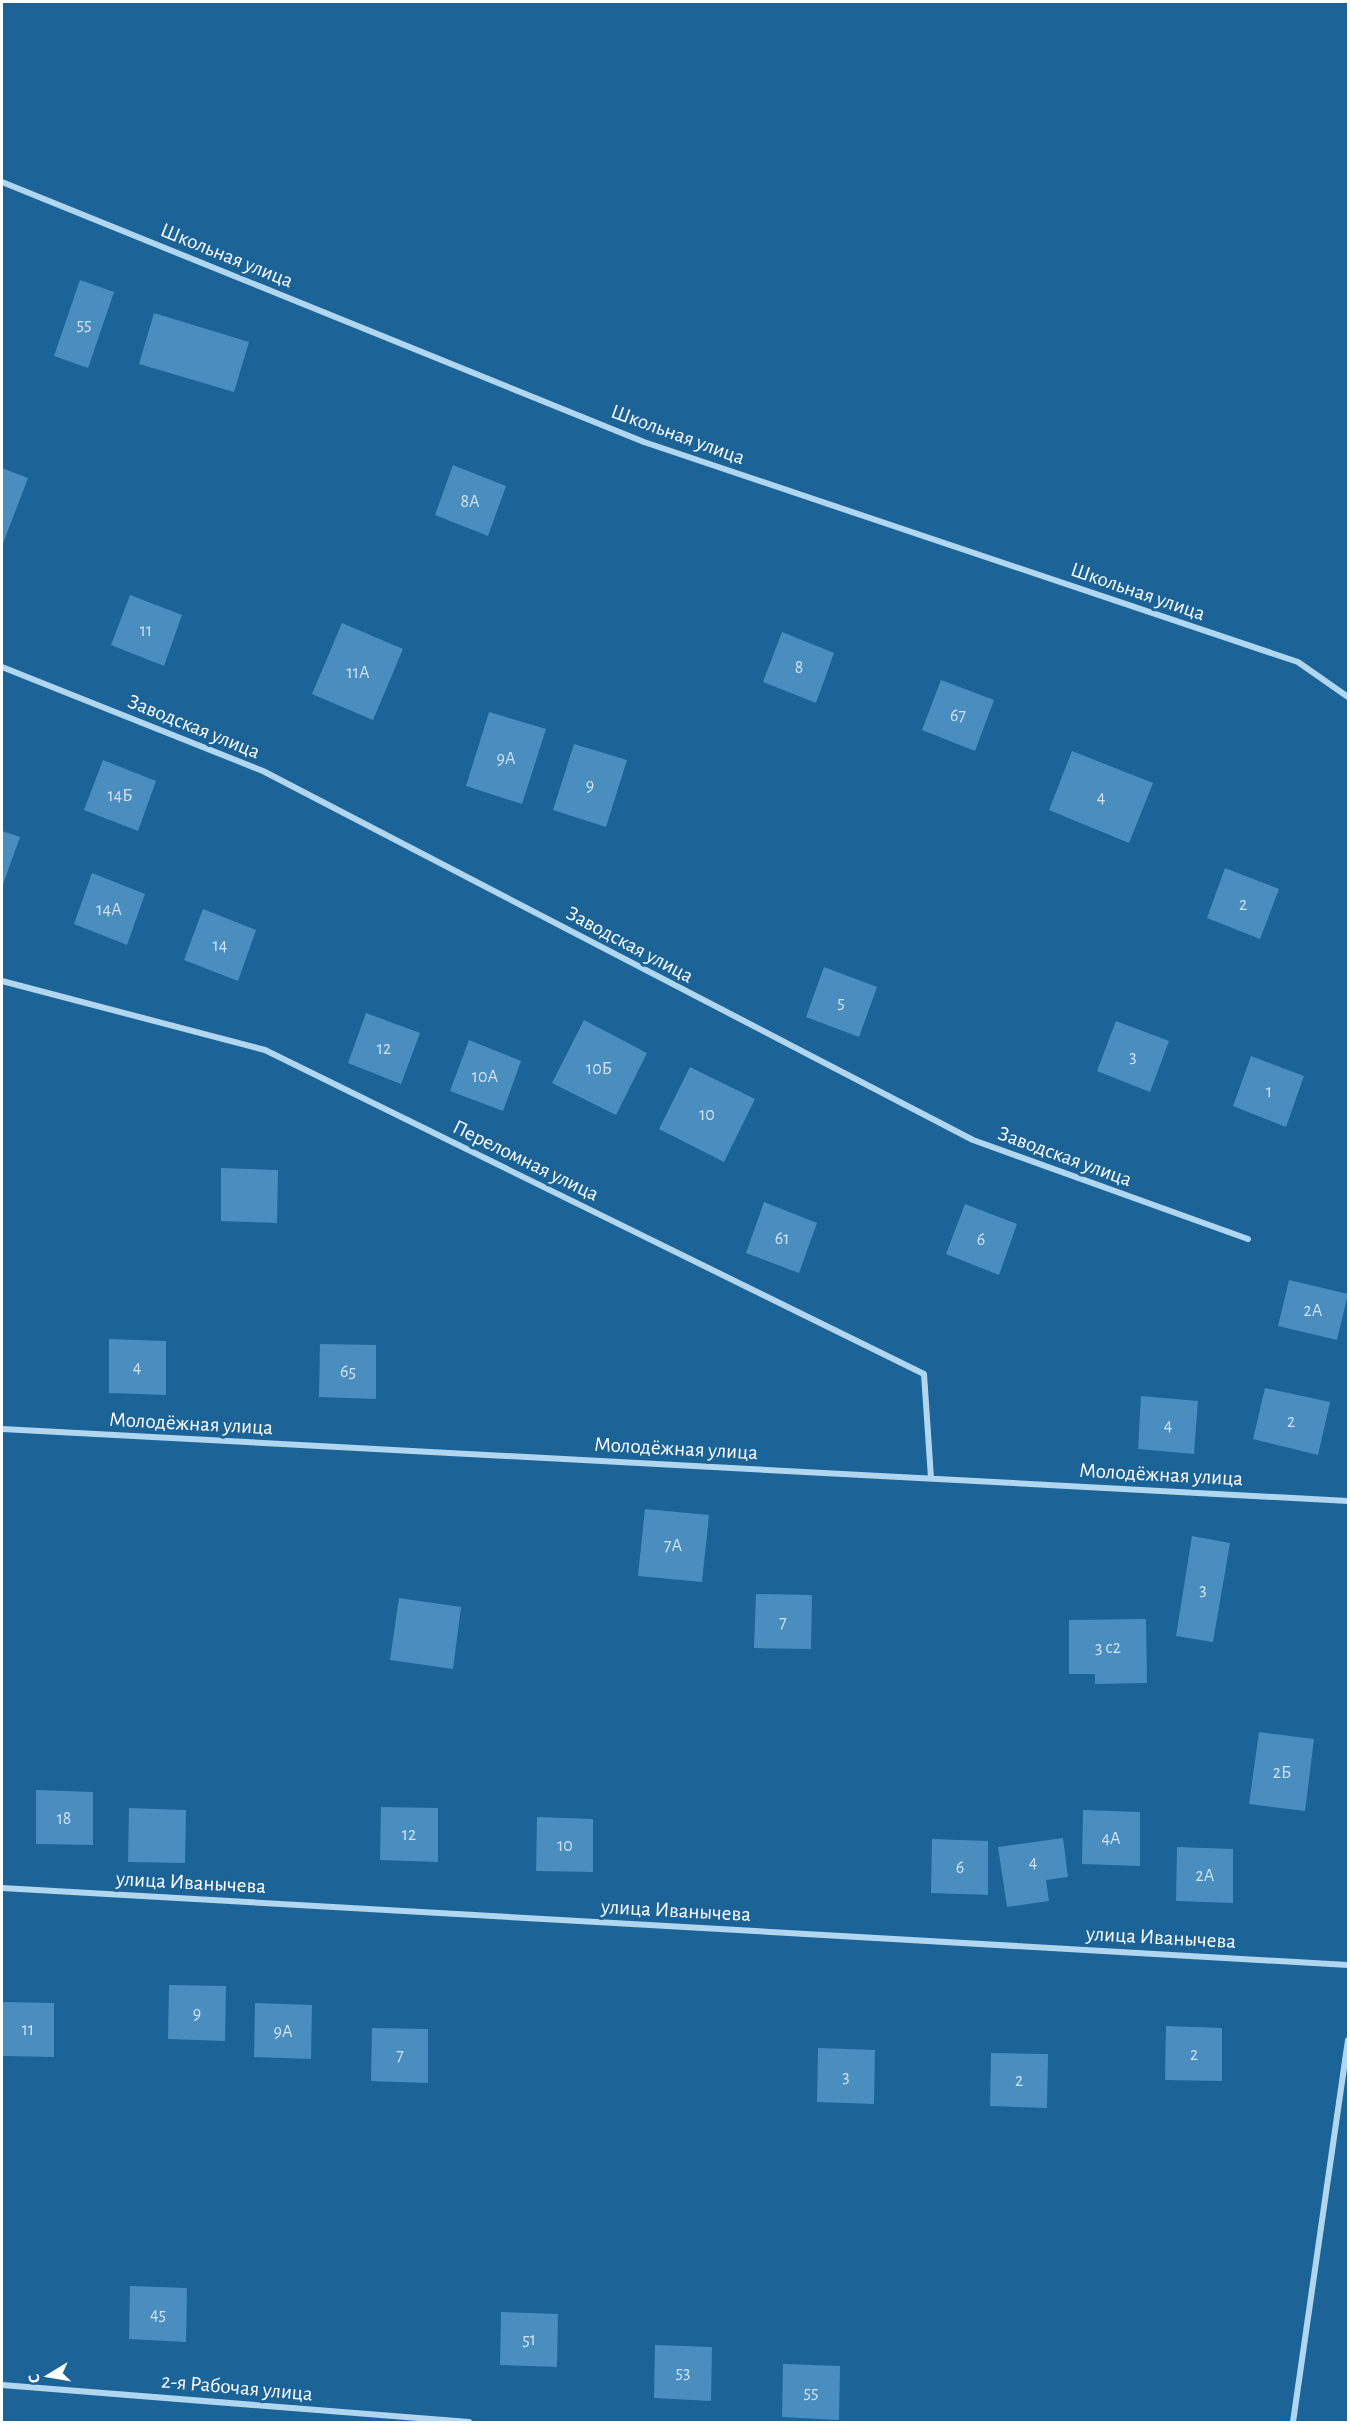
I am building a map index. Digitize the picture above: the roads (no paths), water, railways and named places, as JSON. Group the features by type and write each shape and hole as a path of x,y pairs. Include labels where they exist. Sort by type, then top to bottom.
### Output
{"street":[{"name":"Школьная улица","path":"2,182 644,442 1298,662 1348,697"},
{"name":"Заводская улица","path":"2,667 263,771 973,1140 1248,1239"},
{"name":"Переломная улица","path":"2,981 265,1050 924,1374 931,1478"},
{"name":"Молодёжная улица","path":"2,1429 1348,1501"},
{"name":"улица Иванычева","path":"2,1888 1348,1965"},
{"path":"1293,2422 1348,2040"},
{"name":"2-я Рабочая улица","path":"2,2385 469,2422"}]}
